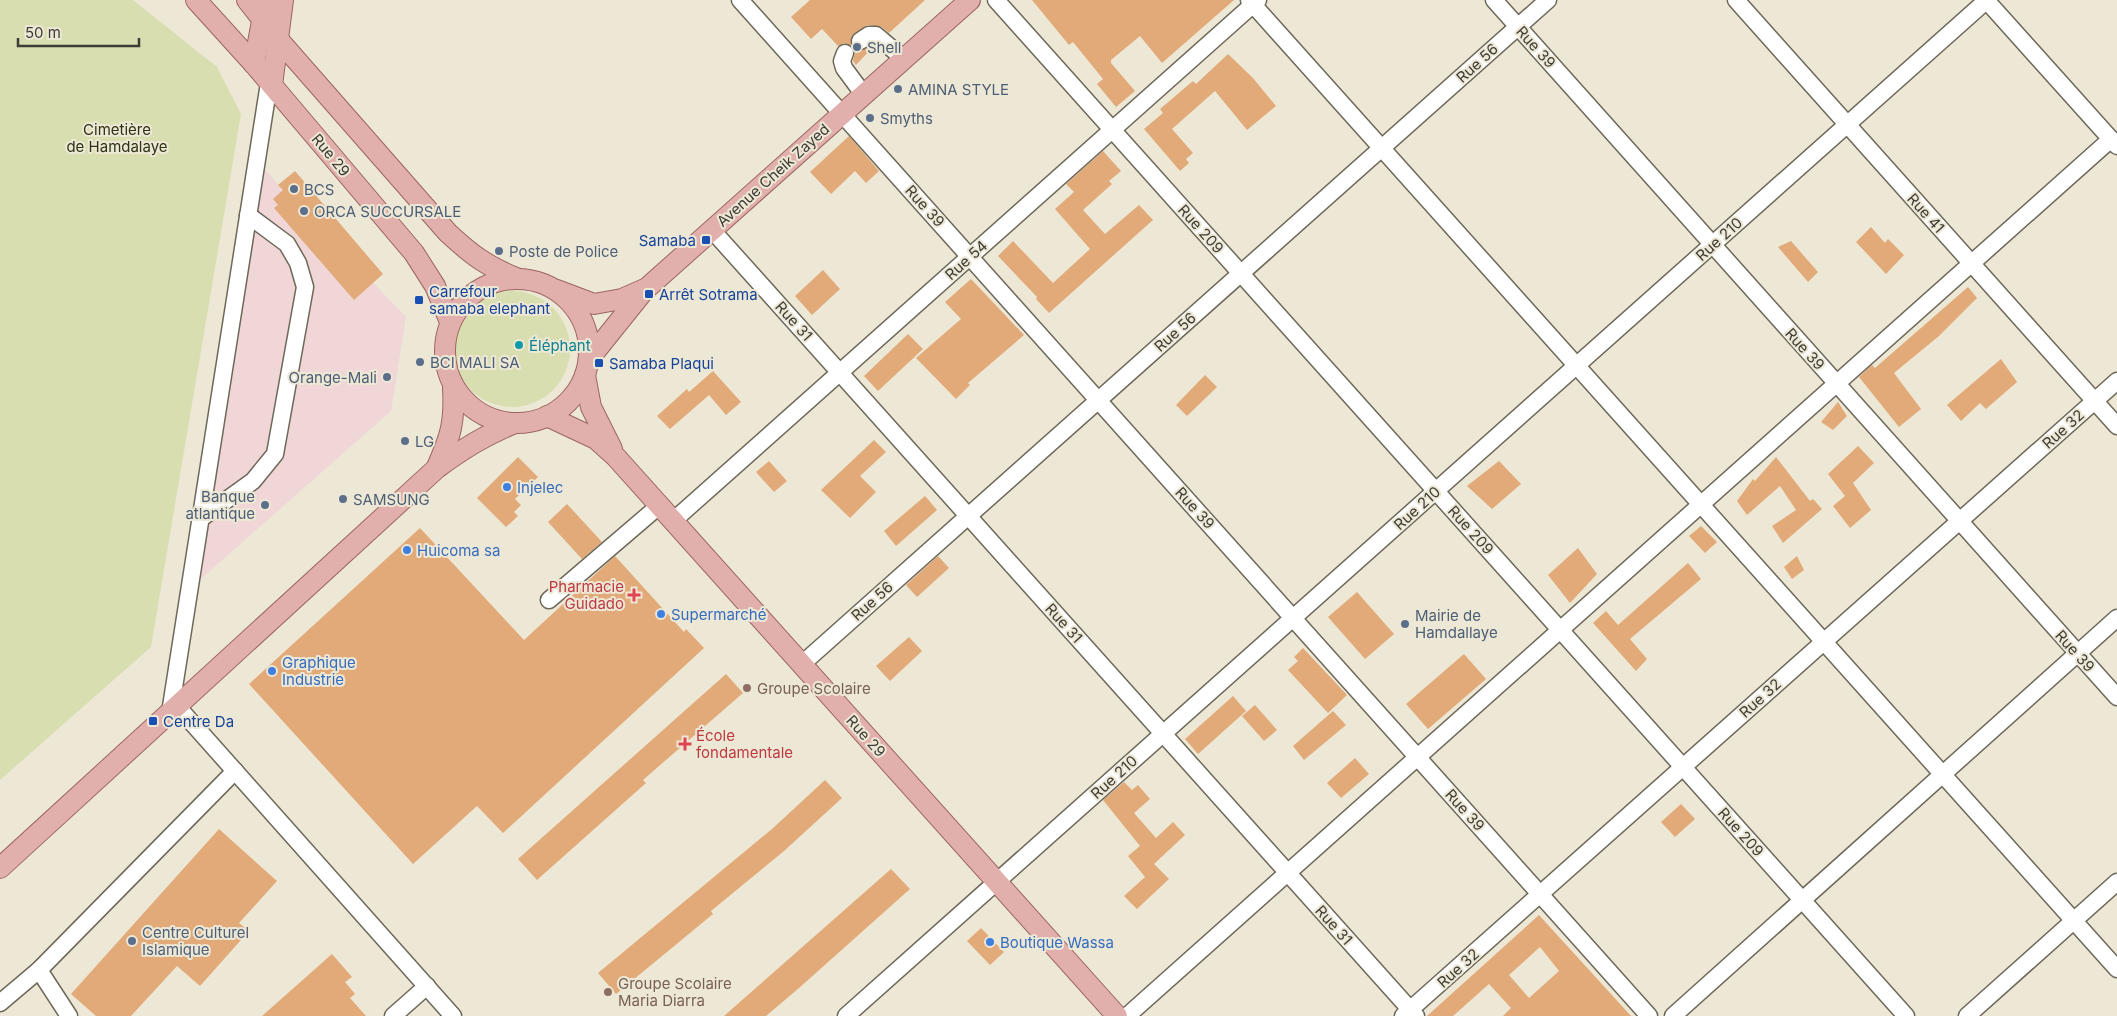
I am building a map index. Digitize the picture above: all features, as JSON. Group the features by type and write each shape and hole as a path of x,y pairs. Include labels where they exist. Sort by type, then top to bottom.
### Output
{"main road":[{"name":"Rue 29","path":"196,0 254,64 414,253 435,286 450,322"},
{"path":"247,0 265,9 277,38 448,232 470,253 491,268 518,278 539,282 557,290 572,303 582,320 588,339 587,367"},
{"path":"270,84 283,0"},
{"name":"Avenue Cheik Zayed","path":"557,290 594,304 622,299 647,288 970,0"},
{"path":"254,64 265,9"},
{"path":"437,468 451,436 454,410 453,387 444,355 450,322 462,304 478,290 497,281 518,278"},
{"path":"453,387 470,406 491,419 516,423 532,422 547,416 570,399 587,367 647,288"},
{"name":"Rue 29","path":"587,367 591,407 615,456"},
{"name":"Rue 29","path":"547,416 596,439 615,456 1117,1016"},
{"path":"0,868 437,468 464,448 487,435 516,423"}],"street":[{"name":"Rue 39","path":"740,0 1649,1016"},
{"name":"Rue 209","path":"996,0 1906,1016"},
{"name":"Rue 39","path":"1494,0 2117,697"},
{"name":"Rue 56","path":"802,664 1548,0"},
{"name":"Rue 41","path":"1736,0 2117,426"},
{"path":"1127,1016 1972,264 2114,143 1987,0"},
{"name":"Rue 210","path":"846,1016 1987,0"},
{"path":"1253,1 1576,366 2117,969"},
{"name":"Rue 54","path":"673,520 1112,130 1253,1"},
{"path":"860,41 869,35 876,35 904,59"},
{"path":"845,53 842,61 844,68 864,95"},
{"path":"270,84 200,519 174,709 236,771 453,1016"},
{"path":"200,519 253,481 275,454 305,288 298,263 287,244 248,215"},
{"name":"Rue 31","path":"712,230 1288,873 1410,1014"},
{"name":"Rue 32","path":"1410,1014 1540,894 2117,381"},
{"path":"550,600 660,505"},
{"path":"1673,1016 2117,618"},
{"path":"0,1003 39,970 236,771"},
{"path":"1967,1016 2117,882"},
{"path":"39,970 69,1016"},
{"path":"393,1016 427,986"}],"shaded area":[{"path":"265,170 406,317 391,411 193,586"}],"green space":[{"name":"Cimetière de Hamdalaye","path":"0,0 133,0 217,67 241,114 151,647 0,780"},
{"path":"512,291 534,296 553,308 565,327 570,349 565,371 553,390 534,402 512,407 490,402 471,390 459,371 454,349 459,327 471,308 490,296"}],"building":[{"path":"810,0 925,0 889,33 882,27 868,25 851,36 851,46 844,43 838,46 822,29 811,39 791,17"},
{"path":"1032,0 1234,0 1162,63 1140,36 1111,60 1111,63 1135,91 1116,107 1097,84 1103,79 1073,42 1069,45"},
{"path":"872,45 874,46 856,65 853,61 854,48 861,51"},
{"path":"1228,54 1253,78 1276,106 1247,130 1215,91 1172,129 1193,153 1186,159 1189,163 1180,171 1144,129 1163,113 1160,109 1193,81 1196,84"},
{"path":"849,136 879,171 866,183 855,171 831,194 810,172"},
{"path":"1103,151 1121,171 1109,181 1112,184 1083,210 1105,234 1139,205 1153,220 1049,313 1036,299 1037,297 998,256 1013,241 1053,283 1090,249 1055,209 1074,192 1066,184"},
{"path":"295,171 383,274 354,300 274,208 278,205 273,199 283,190 278,185"},
{"path":"1871,227 1885,243 1888,239 1904,255 1886,274 1856,242"},
{"path":"1791,241 1818,272 1808,282 1778,247"},
{"path":"823,270 840,289 812,315 795,296"},
{"path":"971,279 1024,335 968,383 970,385 956,399 916,358 961,319 945,302"},
{"path":"1968,287 1977,298 1939,336 1894,373 1921,409 1899,427 1859,377 1872,365 1875,368"},
{"path":"908,334 923,349 878,391 864,376"},
{"path":"2001,359 2017,382 1986,409 1980,403 1961,421 1947,405"},
{"path":"713,371 741,402 726,415 709,395 670,429 657,416 687,389 689,392"},
{"path":"1205,375 1217,387 1187,416 1176,405"},
{"path":"1838,402 1847,416 1833,430 1821,422"},
{"path":"874,440 886,452 860,476 876,492 850,518 821,490"},
{"path":"1858,446 1874,463 1853,483 1871,510 1850,528 1833,506 1845,496 1828,474"},
{"name":"Injelec","path":"518,457 538,477 515,499 521,505 514,512 518,516 506,527 477,498"},
{"path":"1776,457 1810,501 1813,499 1822,509 1783,543 1772,526 1796,510 1780,486 1747,515 1737,501 1753,479 1755,481"},
{"path":"769,461 787,481 774,492 756,472"},
{"path":"1499,461 1521,484 1492,509 1467,486"},
{"path":"925,496 937,510 896,546 884,531"},
{"path":"567,504 602,542 582,559 548,522"},
{"path":"1701,526 1717,542 1705,553 1689,536"},
{"path":"420,528 524,640 615,556 684,632 686,629 704,648 503,833 477,806 413,864 249,684"},
{"path":"1578,548 1597,574 1570,603 1548,575"},
{"path":"938,556 949,568 917,597 906,585"},
{"path":"1797,556 1804,570 1792,579 1784,567"},
{"path":"1688,563 1701,579 1630,639 1647,659 1636,671 1593,623 1606,611 1618,625"},
{"path":"1357,592 1394,634 1365,659 1328,617"},
{"path":"909,637 922,651 890,681 876,666"},
{"path":"1303,648 1347,695 1328,713 1288,670 1298,661 1294,657"},
{"path":"1464,654 1486,679 1428,729 1406,704"},
{"path":"726,674 743,693 643,780 646,783 537,880 518,859"},
{"path":"1233,696 1246,711 1198,754 1185,739"},
{"path":"1255,705 1277,730 1264,741 1242,716"},
{"path":"1333,711 1346,725 1304,760 1293,746"},
{"path":"1355,758 1369,774 1341,798 1327,783"},
{"path":"825,780 842,798 784,851 711,911 713,914 616,994 598,973 772,829"},
{"path":"1124,782 1132,790 1138,785 1150,799 1134,813 1156,838 1173,822 1185,835 1154,864 1169,879 1137,909 1124,896 1145,877 1128,856 1140,846 1103,800"},
{"path":"1681,804 1695,819 1675,837 1661,822"},
{"path":"219,829 277,881 239,923 249,931 200,986 177,966 131,1016 96,1016 71,994"},
{"path":"891,869 910,889 799,988 766,1016 724,1016"},
{"path":"1539,915 1631,1016 1503,1016 1511,1008 1489,984 1453,1016 1427,1016","holes":["1540,947 1559,971 1529,998 1509,975"]},
{"path":"981,928 1004,952 990,965 967,941"},
{"path":"332,954 352,977 345,982 355,994 350,998 366,1016 262,1016"}],"place":[{"name":"Shell","path":"857,47"},
{"name":"AMINA STYLE","path":"898,89"},
{"name":"Smyths","path":"870,118"},
{"name":"BCS","path":"294,189"},
{"name":"ORCA SUCCURSALE","path":"304,211"},
{"name":"Samaba","path":"706,240"},
{"name":"Poste de Police","path":"499,251"},
{"name":"Arrêt Sotrama","path":"649,294"},
{"name":"Carrefour samaba elephant","path":"419,300"},
{"name":"Éléphant","path":"519,345"},
{"name":"BCI MALI SA","path":"420,362"},
{"name":"Samaba Plaqui","path":"599,363"},
{"name":"Orange-Mali","path":"387,377"},
{"name":"LG","path":"405,441"},
{"name":"Injelec","path":"507,487"},
{"name":"SAMSUNG","path":"343,499"},
{"name":"Banque atlantique","path":"265,505"},
{"name":"Huicoma sa","path":"407,550"},
{"name":"Pharmacie Guidado","path":"634,595"},
{"name":"Supermarché","path":"661,614"},
{"name":"Mairie de Hamdallaye","path":"1405,624"},
{"name":"Graphique Industrie","path":"272,671"},
{"name":"Groupe Scolaire","path":"747,688"},
{"name":"Centre Da","path":"153,721"},
{"name":"École fondamentale","path":"685,744"},
{"name":"Centre Culturel Islamique","path":"132,941"},
{"name":"Boutique Wassa","path":"990,942"},
{"name":"Groupe Scolaire Maria Diarra","path":"608,992"}]}
